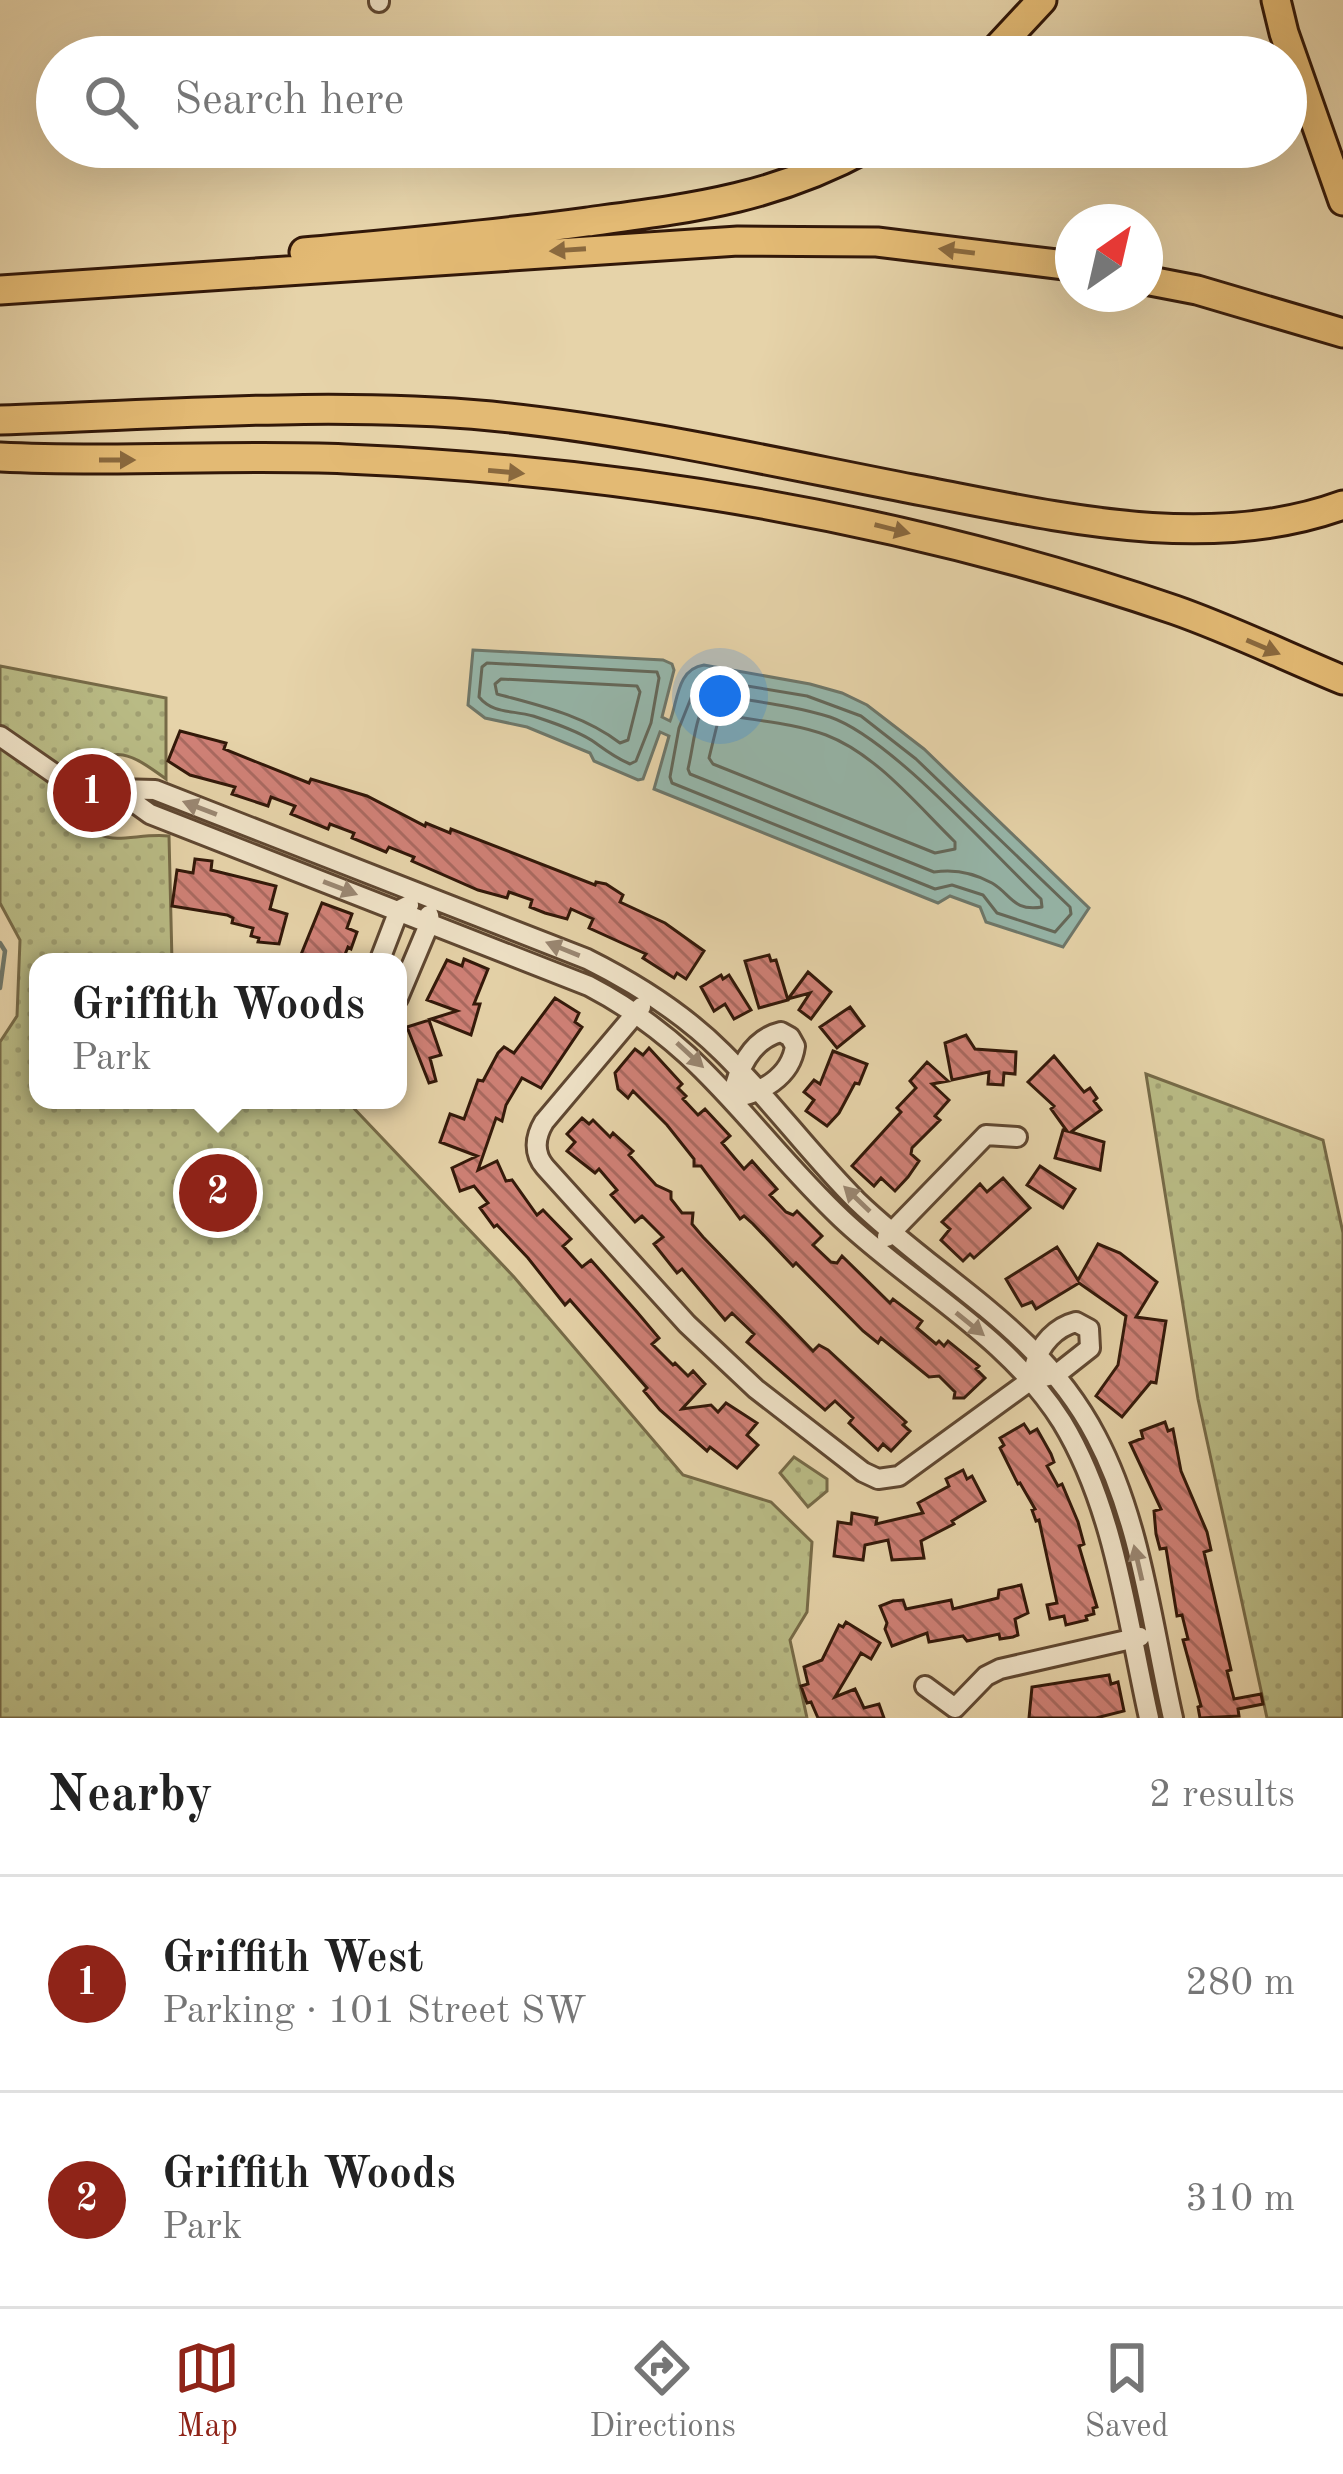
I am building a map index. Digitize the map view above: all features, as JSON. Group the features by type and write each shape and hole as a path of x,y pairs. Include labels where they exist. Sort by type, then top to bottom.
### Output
{"highway":[{"path":"1009,36 1042,0"},
{"path":"1276,0 1286,36"},
{"path":"1307,101 1343,201"},
{"path":"0,290 50,276 520,231 722,204 830,168"},
{"path":"0,290 738,241 877,242 1055,264"},
{"path":"1163,284 1343,333"},
{"path":"0,420 354,410 491,416 652,440 1042,514 1149,528 1245,525 1317,515 1343,506"},
{"path":"0,457 343,459 642,487 863,522 1018,560 1179,611 1343,680"}],"street":[{"path":"0,736 75,788 155,790 587,959 651,994 704,1035 823,1165 892,1232 995,1312 1057,1374 1096,1436 1115,1480 1173,1718"},
{"path":"118,791 150,814 589,986 636,1012 680,1045 876,1250 980,1331 1030,1380 1063,1424 1095,1492 1149,1718"},
{"path":"382,953 399,910 426,895"},
{"path":"407,977 430,922 426,895"},
{"path":"651,994 544,1122 537,1152 545,1167 718,1356 791,1419 878,1479 898,1476 1030,1380 1057,1374 1090,1348 1089,1329 1071,1322 1046,1341 1030,1380"},
{"path":"771,1034 790,1037 794,1057 760,1094 732,1098 738,1069 771,1034"},
{"path":"876,1250 986,1135 1017,1137"},
{"path":"925,1686 955,1708 986,1676 1000,1669 1154,1634"}],"green space":[{"path":"0,666 166,698 166,779 145,764 114,755 77,779 0,725"},
{"path":"0,744 81,799 85,818 102,836 169,836 172,953 29,953 29,1109 355,1109 514,1277 683,1475 771,1502 812,1542 807,1612 790,1640 807,1718 0,1718 0,1042 17,1016 20,940 0,903"},
{"path":"1146,1074 1323,1140 1343,1233 1343,1718 1267,1718 1198,1399"},
{"path":"794,1457 827,1479 827,1491 808,1507 780,1473"}],"water":[{"path":"473,650 663,660 674,670 662,717 670,721 683,679 704,665 842,693 867,705 924,749 1089,908 1063,947 986,922 980,907 950,896 938,903 654,789 669,736 660,732 643,779 638,780 594,761 590,753 527,727 485,718 468,705"}],"building":[{"path":"180,731 226,743 224,749 309,783 311,779 367,796 425,826 450,833 451,829 595,885 606,884 623,895 620,902 665,923 704,951 686,979 677,973 674,978 643,958 646,954 589,928 593,919 571,909 567,919 545,913 530,907 532,900 509,892 507,898 478,890 412,861 414,857 389,847 386,852 352,838 354,833 330,824 328,829 291,814 295,806 271,797 268,806 232,794 235,787 190,775 168,761"},
{"path":"195,859 212,861 211,870 276,886 270,909 287,914 279,944 258,942 259,938 251,936 253,928 232,923 227,915 172,906 177,870 193,873"},
{"path":"322,903 352,914 347,928 357,932 351,949 302,953"},
{"path":"769,955 771,961 776,960 788,1000 759,1008 745,961"},
{"path":"464,959 488,969 474,1004 480,1004 471,1035 431,1019 457,1011 427,1000 447,960 462,966"},
{"path":"808,972 831,992 811,1019 799,1010 810,993 788,999"},
{"path":"721,975 723,979 729,975 751,1010 734,1019 725,1004 714,1011 701,987"},
{"path":"555,998 579,1013 575,1022 582,1027 541,1088 522,1078 502,1121 496,1118 478,1170 497,1161 506,1181 512,1180 537,1215 543,1210 571,1239 563,1246 582,1267 591,1260 637,1312 659,1338 652,1344 673,1365 688,1376 693,1371 705,1384 682,1409 711,1405 718,1412 726,1403 757,1423 747,1435 758,1445 737,1468 710,1447 707,1451 660,1410 644,1391 647,1388 570,1300 565,1305 528,1258 494,1227 480,1208 488,1203 474,1186 460,1191 452,1168 477,1156 440,1142 450,1114 464,1119 478,1080 483,1081 498,1053 504,1047 514,1053"},
{"path":"850,1007 864,1026 837,1048 820,1027"},
{"path":"429,1020 441,1055 430,1058 436,1081 429,1083 407,1027"},
{"path":"966,1035 975,1049 1016,1052 1015,1074 1004,1073 1003,1085 988,1084 989,1072 952,1080 945,1043"},
{"path":"649,1048 682,1084 678,1088 686,1096 683,1099 698,1115 705,1109 730,1136 722,1143 744,1169 752,1161 777,1189 770,1195 786,1212 793,1215 797,1211 822,1236 813,1245 831,1262 837,1263 842,1256 890,1303 893,1299 922,1321 917,1328 936,1344 939,1341 944,1346 948,1341 979,1366 976,1369 985,1378 964,1398 954,1398 955,1392 939,1376 929,1377 881,1338 878,1343 753,1224 744,1216 740,1219 701,1166 694,1166 694,1159 667,1125 633,1091 628,1098 618,1089 615,1073 635,1049 643,1055"},
{"path":"833,1051 867,1064 859,1084 855,1083 827,1126 806,1111 814,1100 804,1092 814,1080 820,1084"},
{"path":"1054,1056 1084,1092 1090,1088 1097,1098 1094,1101 1101,1110 1071,1132 1104,1142 1100,1170 1055,1158 1063,1130 1067,1131 1051,1109 1054,1106 1028,1082"},
{"path":"927,1062 948,1081 932,1084 949,1100 935,1116 940,1120 912,1148 911,1154 919,1161 908,1177 895,1191 881,1178 874,1186 852,1166 901,1112 897,1108 916,1088 910,1081"},
{"path":"582,1118 589,1124 593,1120 633,1151 629,1155 656,1185 671,1192 682,1213 693,1213 692,1224 703,1237 813,1351 819,1345 828,1350 906,1422 903,1425 910,1431 891,1451 883,1444 878,1450 849,1423 853,1418 835,1401 825,1410 747,1342 754,1334 732,1313 725,1320 682,1269 677,1273 654,1244 663,1237 642,1216 635,1222 611,1195 617,1190 599,1169 595,1173 567,1151 575,1142 567,1134"},
{"path":"1040,1166 1075,1189 1063,1208 1027,1185"},
{"path":"1003,1178 1030,1208 974,1258 970,1254 963,1261 941,1240 950,1229 942,1222 980,1184 987,1192"},
{"path":"1098,1244 1120,1253 1157,1282 1136,1317 1166,1321 1156,1383 1151,1382 1122,1417 1096,1396 1118,1365 1126,1316 1079,1283 1036,1309 1032,1302 1022,1306 1006,1279 1057,1247 1078,1280"},
{"path":"1165,1422 1168,1431 1173,1429 1181,1471 1207,1532 1211,1550 1204,1552 1234,1699 1261,1694 1263,1704 1238,1709 1239,1716 1200,1718 1183,1640 1188,1639 1182,1615 1177,1616 1166,1548 1160,1549 1156,1534 1154,1511 1161,1509 1130,1443 1143,1438 1141,1431"},
{"path":"1024,1424 1030,1433 1037,1429 1051,1454 1054,1462 1047,1466 1058,1486 1062,1484 1078,1522 1084,1544 1079,1546 1097,1607 1087,1620 1066,1625 1064,1616 1050,1619 1047,1605 1057,1603 1039,1520 1000,1448 1004,1445 1000,1438"},
{"path":"963,1470 967,1479 972,1476 985,1501 921,1541 924,1558 892,1560 888,1540 865,1545 863,1560 834,1556 838,1522 851,1524 852,1513 877,1518 876,1524 923,1513 918,1503 949,1486 946,1479"},
{"path":"1021,1585 1028,1613 1015,1619 1018,1635 1013,1637 1000,1639 999,1634 967,1641 963,1636 929,1642 927,1633 892,1646 885,1629 880,1606 893,1601 903,1600 906,1609 951,1600 953,1609 998,1598 999,1590"},
{"path":"846,1622 880,1643 871,1659 861,1653 835,1697 855,1689 864,1708 879,1704 884,1718 818,1718 811,1702 807,1703 801,1686 808,1684 804,1667 822,1660 839,1625"},
{"path":"1109,1675 1111,1684 1118,1682 1124,1711 1096,1718 1029,1718 1032,1687"}],"waterway":[{"path":"0,943 5,951 0,988"}],"place":[{"name":"Griffith West","path":"92,793"},
{"name":"Griffith Woods","path":"218,1193"}]}
